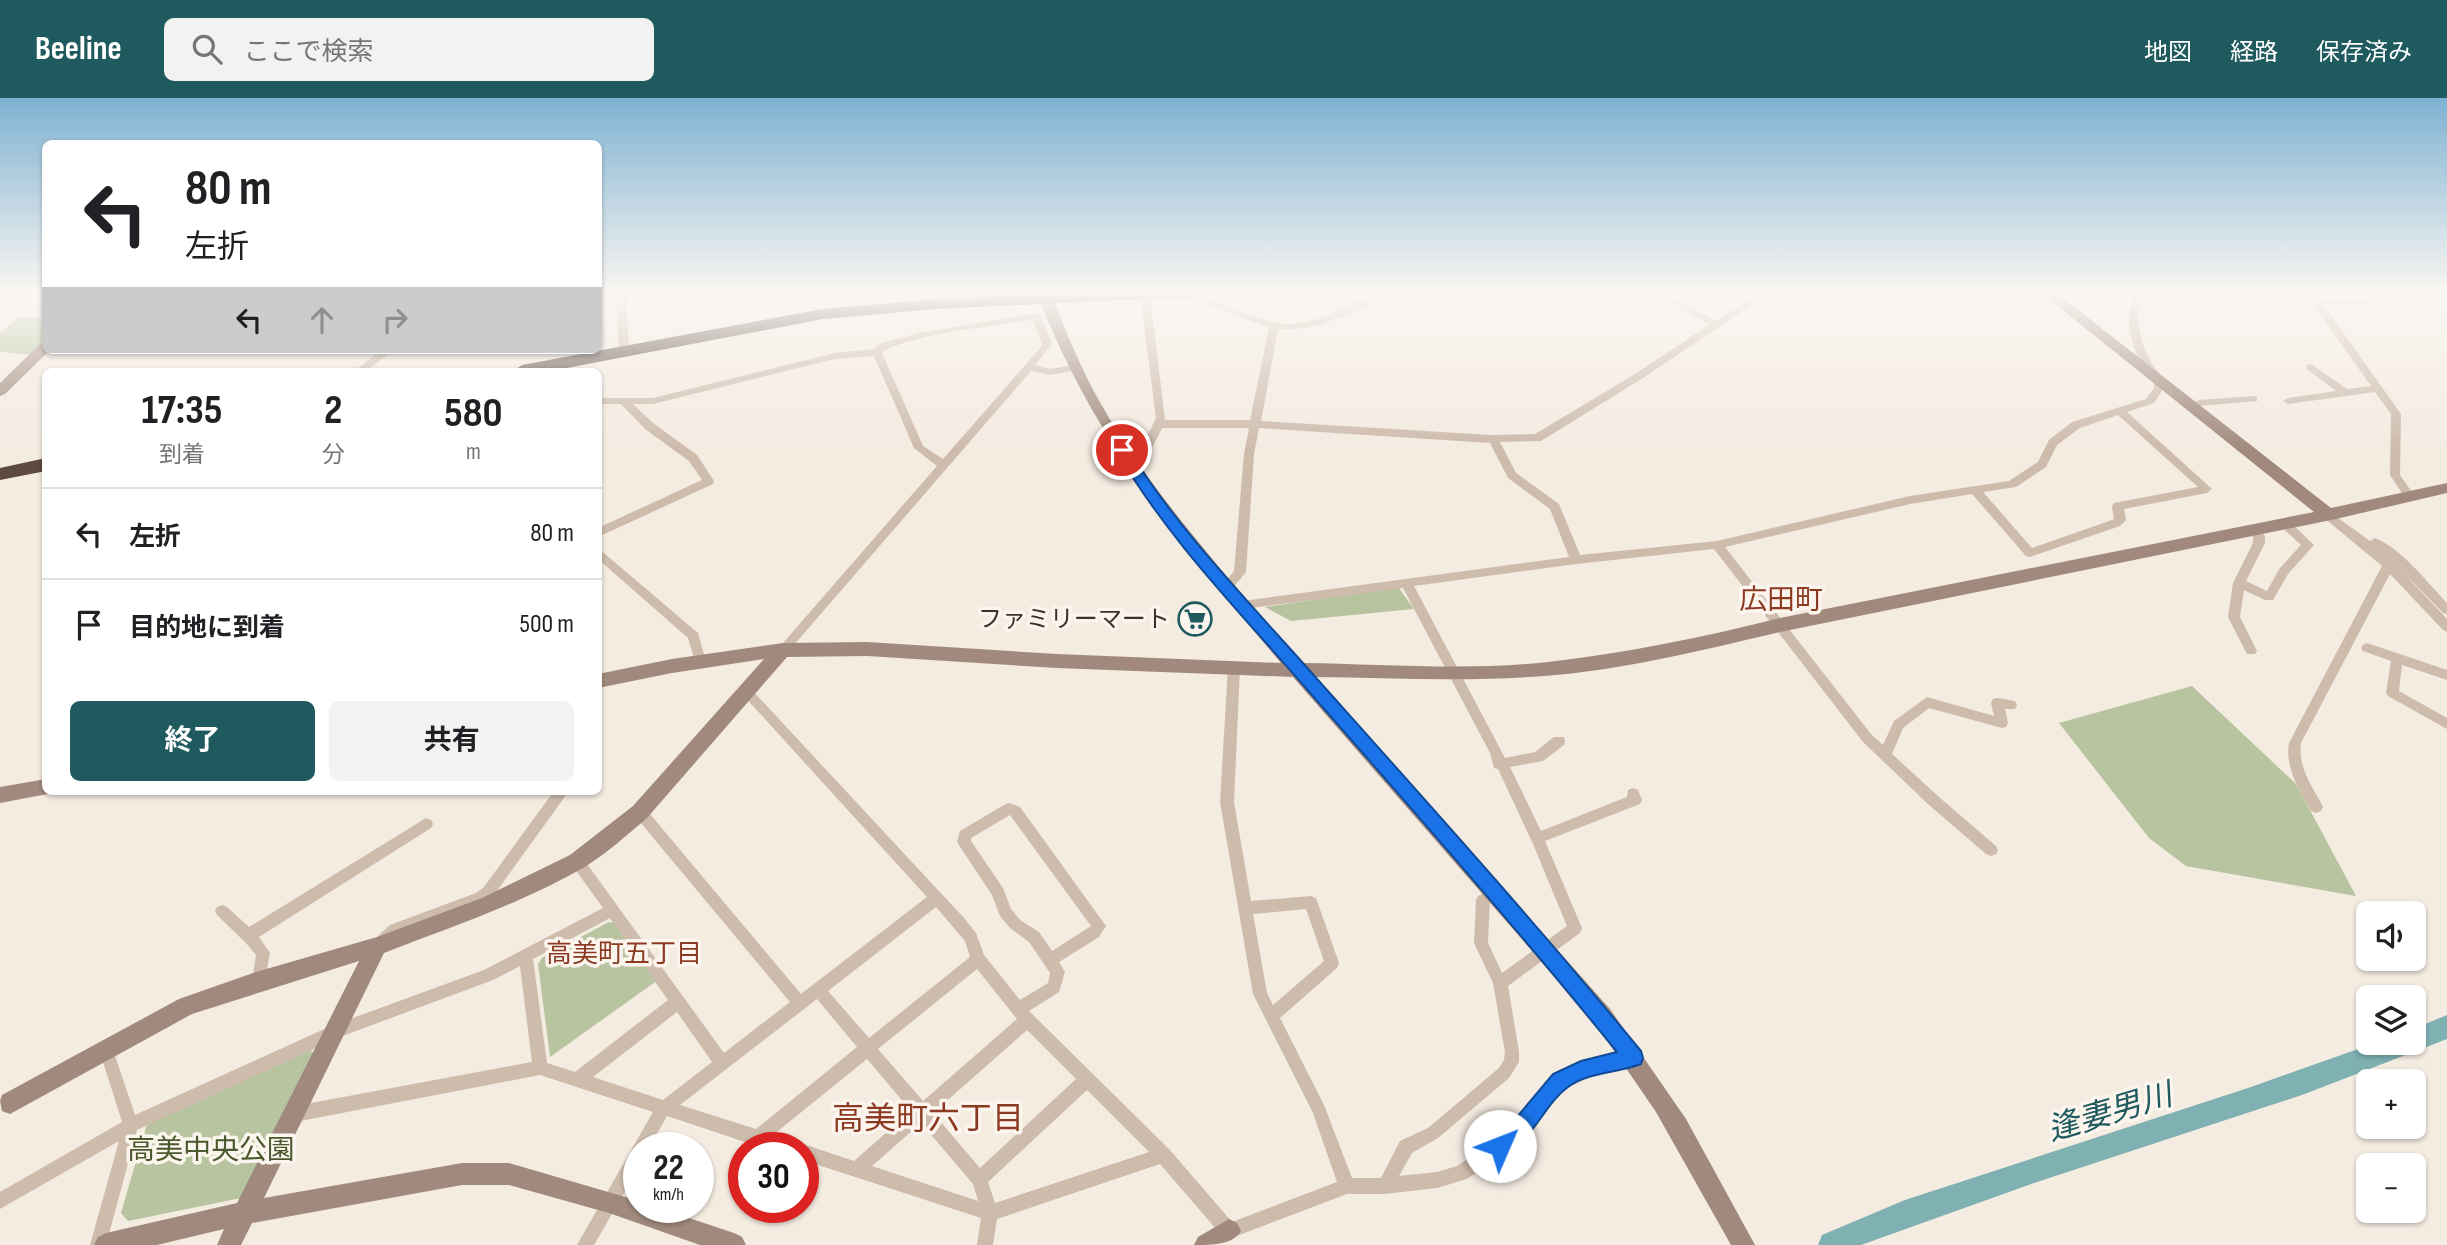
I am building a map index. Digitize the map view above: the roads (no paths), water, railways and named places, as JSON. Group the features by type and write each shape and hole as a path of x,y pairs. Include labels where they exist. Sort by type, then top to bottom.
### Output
{"highway":[{"path":"537,368 659,345"},
{"path":"0,474 42,465"}],"street":[{"path":"624,345 624,351"},
{"path":"602,401 625,403 671,397 835,356 877,352 888,345"},
{"path":"5,1106 186,1006 377,946 489,904 577,861 616,834 640,812 747,692 1048,345"},
{"path":"1065,345 1074,368 1135,471 1297,670 1546,950 1634,1058 1703,1166 1743,1245"},
{"path":"1135,471 1160,424 1151,345"},
{"path":"1228,586 1240,572 1249,454 1270,345"},
{"path":"1160,424 1255,424 1493,439 1537,438 1686,345"},
{"path":"2114,345 2331,513 2395,557 2447,610"},
{"path":"2125,345 2331,513 2389,564 2447,627"},
{"path":"1243,605 1406,582 1717,545 1910,500 2012,484 2042,464 2053,443 2076,425 2150,401 2159,389 2160,381 2144,359 2140,345"},
{"path":"2348,345 2396,414 2395,475 2409,495"},
{"path":"0,391 42,350"},
{"path":"877,352 919,448 942,464"},
{"path":"363,368 383,354"},
{"path":"1028,367 1049,372 1074,368"},
{"path":"2311,367 2346,393"},
{"path":"2288,401 2378,388"},
{"path":"2199,403 2253,399"},
{"path":"602,531 709,481 693,458 649,426 625,403"},
{"path":"1976,491 2030,553 2116,523 2120,520 2118,506 2207,489 2120,411"},
{"path":"1493,439 1512,475 1555,507 1576,561"},
{"path":"602,680 783,650 867,649 1057,661 1297,670 1456,673 1547,669 1701,644 1780,625 2447,488"},
{"path":"2239,583 2269,597 2284,571 2308,545 2283,522"},
{"path":"2251,529 2259,536 2259,543 2239,583 2234,617 2251,651"},
{"path":"1717,545 1867,738 1991,850"},
{"path":"602,556 694,636 700,662"},
{"path":"2316,807 2296,772 2292,754 2295,743 2389,564"},
{"path":"1406,582 1456,673 1536,839 1575,928 1500,982"},
{"path":"2427,588 2447,594"},
{"path":"2367,648 2447,675"},
{"path":"2397,658 2392,693 2447,724"},
{"path":"1234,667 1227,802 1260,994 1319,1110 1346,1186"},
{"path":"747,692 937,898 971,939 978,959 1022,1014 1163,1155 1229,1231"},
{"path":"1885,755 1898,725 1927,702 2002,723 1997,703 2011,705"},
{"path":"1499,764 1538,757 1559,741"},
{"path":"0,796 42,788"},
{"path":"1536,839 1635,800 1633,794"},
{"path":"229,1245 377,946 395,930 467,904 489,891 559,795"},
{"path":"858,1168 1054,987 1058,976 1051,959 1034,937 1015,924 1005,912 998,892 964,842 965,835 1009,810 1015,811 1099,926 1094,932 1051,959"},
{"path":"640,812 800,1003"},
{"path":"248,935 426,824"},
{"path":"577,861 722,1063"},
{"path":"650,1132 663,1109 937,898"},
{"path":"1385,1186 1406,1147 1433,1133 1471,1103 1504,1073 1511,1062 1512,1052 1500,982 1481,943 1483,900"},
{"path":"1245,908 1311,902 1332,963 1270,1017"},
{"path":"222,911 263,953 259,981"},
{"path":"0,1200 131,1125 335,1031 488,975 611,911"},
{"path":"526,956 540,1068"},
{"path":"764,1132 978,959"},
{"path":"818,990 979,1179 990,1213 985,1245"},
{"path":"577,1080 678,1002"},
{"path":"97,1245 131,1125 106,1049"},
{"path":"1206,1245 1229,1231 1346,1186 1385,1186 1437,1180 1461,1174 1514,1136 1560,1080 1581,1071 1634,1058"},
{"path":"295,1114 540,1068 738,1132"},
{"path":"979,1179 1088,1079"},
{"path":"819,1157 990,1213 1163,1155"},
{"path":"106,1245 246,1213 462,1174 509,1174 609,1202 734,1245"},
{"path":"585,1245 623,1178"}],"waterway":[{"name":"逢妻男川","path":"2426,1036 2447,1027"},
{"name":"逢妻男川","path":"1832,1245 1866,1228 1905,1214 2302,1083 2377,1055"}],"place":[{"name":"ファミリーマート","path":"1195,619"}],"district":[{"name":"広田町","path":"1781,600"},
{"name":"高美町五丁目","path":"624,954"},
{"name":"高美町六丁目","path":"928,1119"}],"park label":[{"name":"高美中央公園","path":"211,1150"}]}
